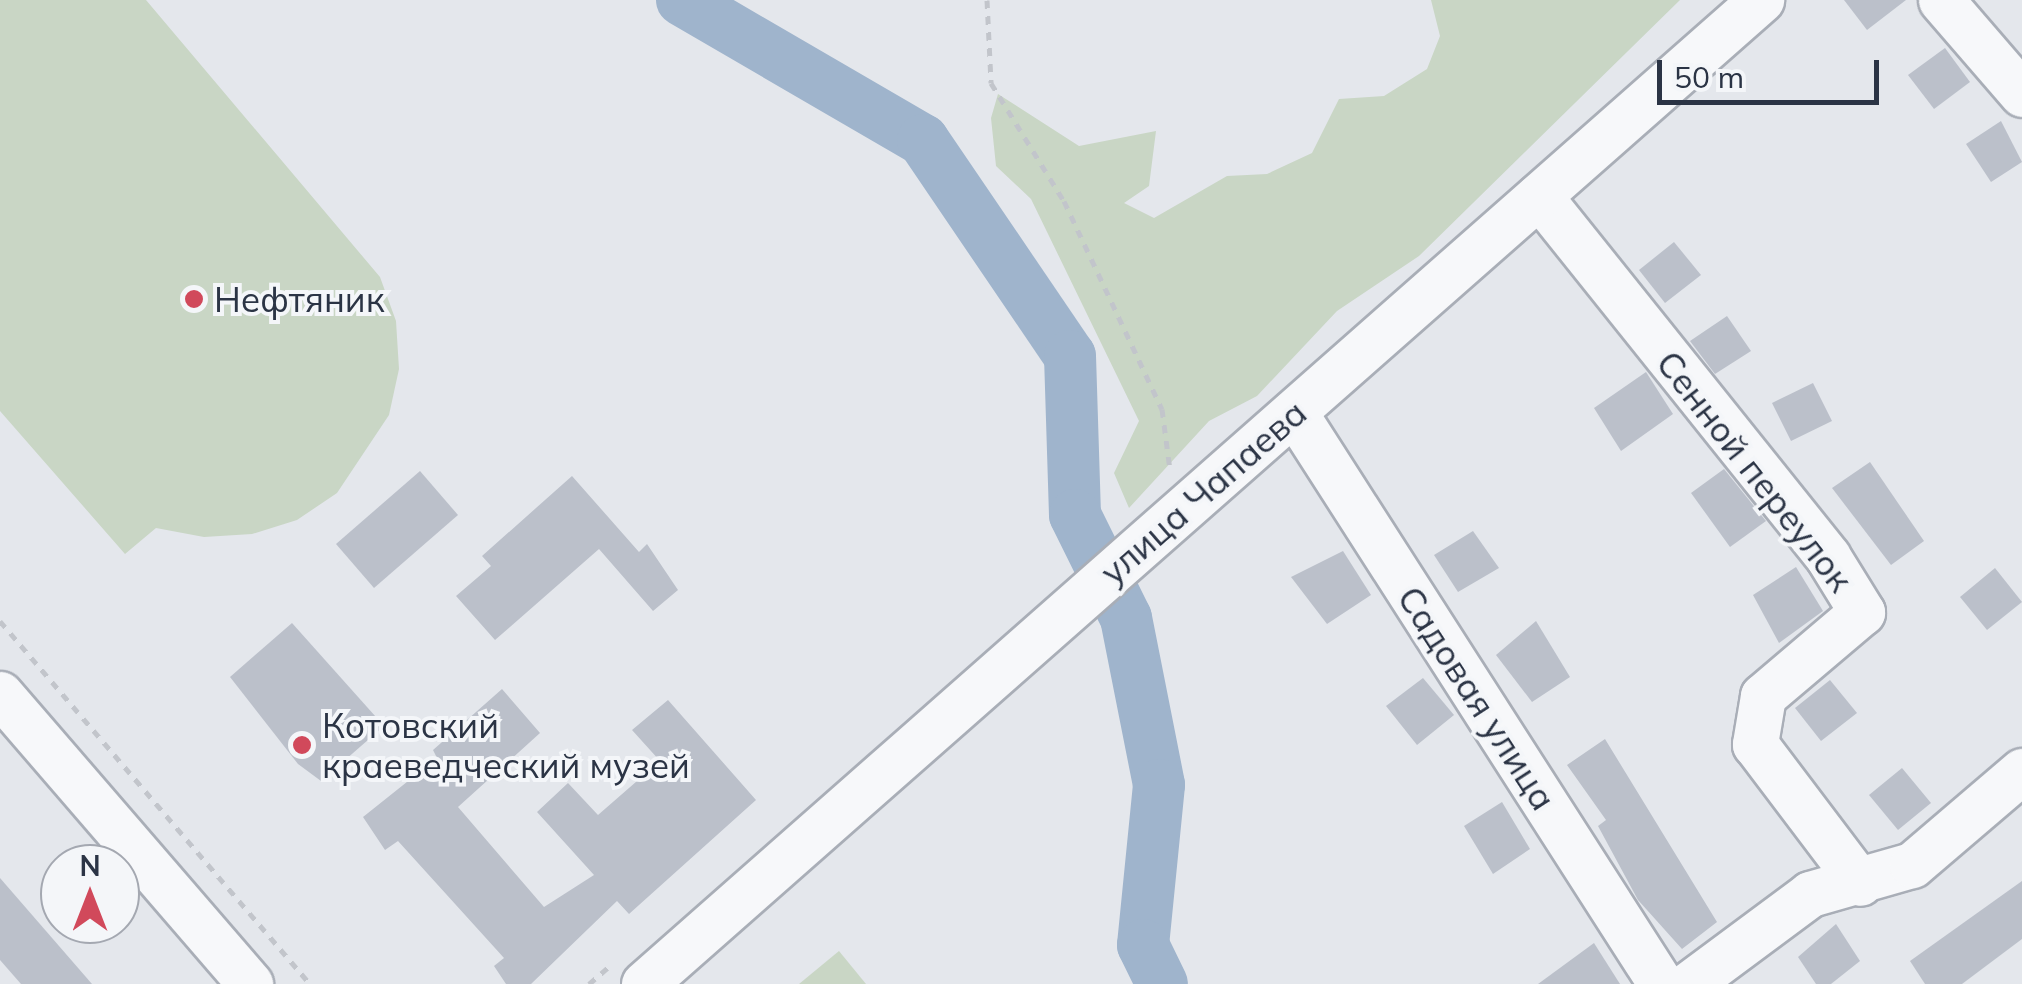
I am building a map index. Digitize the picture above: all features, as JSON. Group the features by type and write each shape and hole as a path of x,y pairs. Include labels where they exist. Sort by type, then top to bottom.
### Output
{"street":[{"name":"улица Чапаева","path":"644,984 1761,0"},
{"path":"1942,0 2022,94"},
{"name":"Сенной переулок","path":"1539,196 1828,557 1862,612 1763,696 1755,744 1860,884"},
{"name":"Садовая улица","path":"1294,412 1660,984"},
{"path":"0,694 250,984"},
{"path":"1689,984 1810,894 1860,884 1912,865 2022,771"}],"path":[{"path":"987,0 990,83 1064,201 1162,409 1172,520"},
{"path":"0,622 310,984"}],"green space":[{"name":"Нефтяник","path":"0,0 146,0 380,277 396,321 399,369 389,415 337,493 297,520 252,534 204,537 156,528 125,554 0,411"},
{"path":"1431,0 1680,0 1419,256 1337,311 1257,396 1209,421 1129,508 1114,473 1139,421 1031,199 996,166 991,118 998,94 1079,146 1156,131 1149,186 1124,203 1154,218 1227,176 1267,174 1312,153 1339,99 1384,96 1427,69 1440,36"},
{"path":"839,951 866,984 799,984"}],"building":[{"path":"1844,0 1906,0 1867,30"},
{"path":"1945,48 1970,82 1934,109 1908,75"},
{"path":"2001,121 2022,162 1991,182 1966,144"},
{"path":"1674,242 1701,275 1665,303 1639,270"},
{"path":"1727,316 1751,351 1715,374 1690,341"},
{"path":"1646,372 1673,414 1621,451 1594,408"},
{"path":"1813,383 1832,421 1791,441 1772,403"},
{"path":"1870,462 1924,541 1891,565 1832,488"},
{"path":"1724,469 1766,521 1730,547 1691,493"},
{"path":"420,471 458,515 374,588 336,544"},
{"path":"572,476 639,552 647,544 678,590 653,611 599,549 495,640 456,596 491,566 482,556"},
{"path":"1473,531 1499,568 1458,592 1434,555"},
{"path":"1343,551 1371,595 1327,624 1291,577"},
{"path":"1796,567 1823,611 1779,643 1753,595"},
{"path":"1995,568 2022,602 1987,630 1960,597"},
{"path":"1536,621 1570,677 1532,702 1496,655"},
{"path":"292,623 384,726 321,781 298,764 230,677"},
{"path":"1423,678 1454,715 1417,745 1386,706"},
{"path":"1830,680 1857,713 1821,741 1795,708"},
{"path":"502,689 540,733 458,807 544,907 594,875 537,812 568,783 598,815 660,761 632,730 668,700 756,800 629,914 617,901 531,984 506,984 494,966 504,958 398,841 385,850 363,817 437,758 433,750"},
{"path":"1605,739 1717,922 1682,949 1638,900 1598,826 1606,820 1567,765"},
{"path":"1902,768 1931,803 1898,830 1869,795"},
{"path":"1502,802 1530,849 1493,874 1464,826"},
{"path":"0,878 40,924 40,944 57,944 92,984 21,984 0,960"},
{"path":"2022,881 2022,939 1962,984 1925,984 1910,961"},
{"path":"1836,924 1860,961 1831,984 1816,984 1798,957"},
{"path":"1594,943 1620,984 1538,984"}],"waterway":[{"path":"682,0 923,140 1070,356 1075,515 1126,618 1159,785 1143,945 1162,984"}],"place":[{"name":"Нефтяник","path":"194,299"},
{"name":"Котовский краеведческий музей","path":"302,745"}]}
